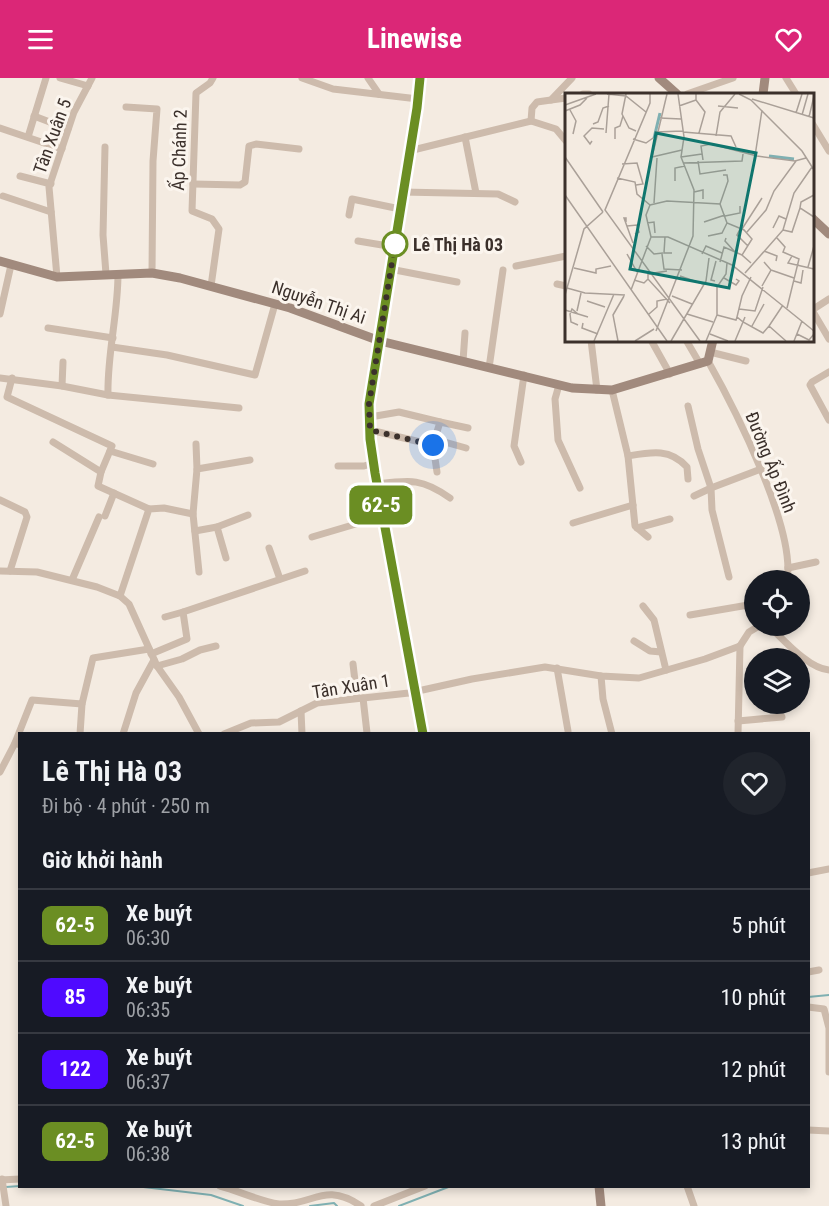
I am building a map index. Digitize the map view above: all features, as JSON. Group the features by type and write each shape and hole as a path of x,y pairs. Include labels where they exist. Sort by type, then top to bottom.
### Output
{"street":[{"path":"28,137 46,78"},
{"path":"60,78 88,86"},
{"name":"Tân Xuân 5","path":"57,277 51,212 51,184 74,112 92,78"},
{"name":"Ấp Chánh 2","path":"211,286 219,230 212,219 192,211 196,93 213,78"},
{"path":"302,78 333,90 418,99"},
{"path":"368,78 379,94"},
{"path":"420,78 369,404 377,484 423,732"},
{"path":"552,100 572,78"},
{"path":"659,78 676,93"},
{"path":"690,93 733,78"},
{"path":"763,93 765,78"},
{"path":"786,78 795,93"},
{"path":"531,121 531,108 537,102 565,98"},
{"path":"126,107 157,109 153,161 152,273"},
{"path":"34,116 68,129"},
{"path":"409,151 531,121 556,129 565,139"},
{"path":"814,125 829,151"},
{"path":"0,128 62,149"},
{"path":"465,138 476,193"},
{"path":"193,184 240,185 245,182 249,146 256,144 299,149"},
{"path":"105,147 103,235 106,274"},
{"path":"20,176 51,184"},
{"path":"402,192 498,194 515,202"},
{"path":"3,196 51,212"},
{"path":"349,215 352,199 400,209"},
{"path":"814,219 829,234"},
{"path":"358,241 394,247"},
{"path":"516,266 565,256"},
{"name":"Nguyễn Thị Ai","path":"0,261 11,266 57,277 152,273 211,286 275,304 380,341 559,385 612,390 670,374 706,359"},
{"path":"0,314 11,266"},
{"path":"390,269 457,282"},
{"path":"489,368 503,270"},
{"path":"108,395 118,300 118,274"},
{"path":"556,284 565,286"},
{"path":"814,309 829,299"},
{"path":"112,347 167,355 255,375 275,304"},
{"path":"814,312 829,339"},
{"path":"48,328 113,338"},
{"path":"463,361 465,333"},
{"path":"591,342 597,390"},
{"path":"652,342 670,374"},
{"name":"Đường Ấp Đình","path":"688,342 706,359 728,395 761,469 783,534 788,568"},
{"path":"712,342 706,359 746,361"},
{"path":"62,386 63,362"},
{"path":"829,372 810,385 829,420"},
{"path":"521,462 514,446 524,375"},
{"path":"0,378 12,378 108,395 239,408"},
{"path":"12,378 7,397 112,446 98,486 148,509 164,508 193,514"},
{"path":"559,385 555,399 558,440 580,488"},
{"path":"612,390 628,456 635,526 648,537"},
{"path":"688,406 698,449 711,488 712,510 729,577"},
{"path":"370,417 399,412 468,428"},
{"path":"437,472 434,442 440,422"},
{"path":"370,430 466,448"},
{"path":"53,442 101,472"},
{"path":"196,444 197,469 193,514 199,572"},
{"path":"110,451 153,464"},
{"path":"628,456 652,452 675,455 687,467 688,478"},
{"path":"197,469 250,460"},
{"path":"338,466 374,464"},
{"path":"694,496 761,469"},
{"path":"377,484 418,482 434,486 450,498"},
{"path":"72,580 114,493"},
{"path":"0,500 25,512 27,517 10,571"},
{"path":"573,523 633,506"},
{"path":"120,596 148,509"},
{"path":"195,531 217,527 248,515"},
{"path":"312,537 383,516"},
{"path":"637,528 670,519"},
{"path":"217,527 226,558"},
{"path":"269,548 280,579"},
{"path":"788,568 816,562"},
{"path":"0,571 37,572 72,580 120,596 129,604 153,657 198,732"},
{"path":"165,617 305,571"},
{"path":"643,606 654,620 666,670"},
{"path":"690,615 744,606"},
{"path":"124,732 136,693 153,657 187,639 183,612"},
{"path":"738,732 740,646 746,636"},
{"path":"781,636 805,658 824,670 829,670"},
{"path":"634,641 650,651 661,652"},
{"path":"80,732 82,704 93,658 182,659 200,650 216,646"},
{"name":"Tân Xuân 1","path":"229,732 251,723 279,722 317,704 416,692 502,673 545,667 601,676 639,678 705,659 740,646"},
{"path":"353,664 367,732"},
{"path":"557,668 568,731"},
{"path":"601,676 603,699 611,732"},
{"path":"21,732 32,700 82,704"},
{"path":"301,711 302,732"},
{"path":"738,721 782,717"},
{"path":"0,772 17,744"},
{"path":"810,873 829,870"},
{"path":"810,972 819,970"},
{"path":"810,1007 824,1009 828,1023 829,1072"},
{"path":"810,1130 829,1131"},
{"path":"6,1206 1,1181 18,1179"},
{"path":"227,1188 279,1204 335,1195 350,1198 362,1206"},
{"path":"374,1206 420,1188"},
{"path":"599,1188 601,1206"},
{"path":"688,1188 694,1206"}],"waterway":[{"path":"810,997 829,995"},
{"path":"6,1187 18,1186"},
{"path":"152,1188 211,1195 243,1206"},
{"path":"399,1206 446,1188"},
{"path":"310,1206 334,1203 337,1206"}],"bus line":[{"name":"62-5","path":"420,78 369,404 370,439 375,473 423,732"}],"place":[{"name":"Lê Thị Hà 03","path":"395,244"}],"route":[{"path":"395,244 369,404 370,430 433,445"}]}
